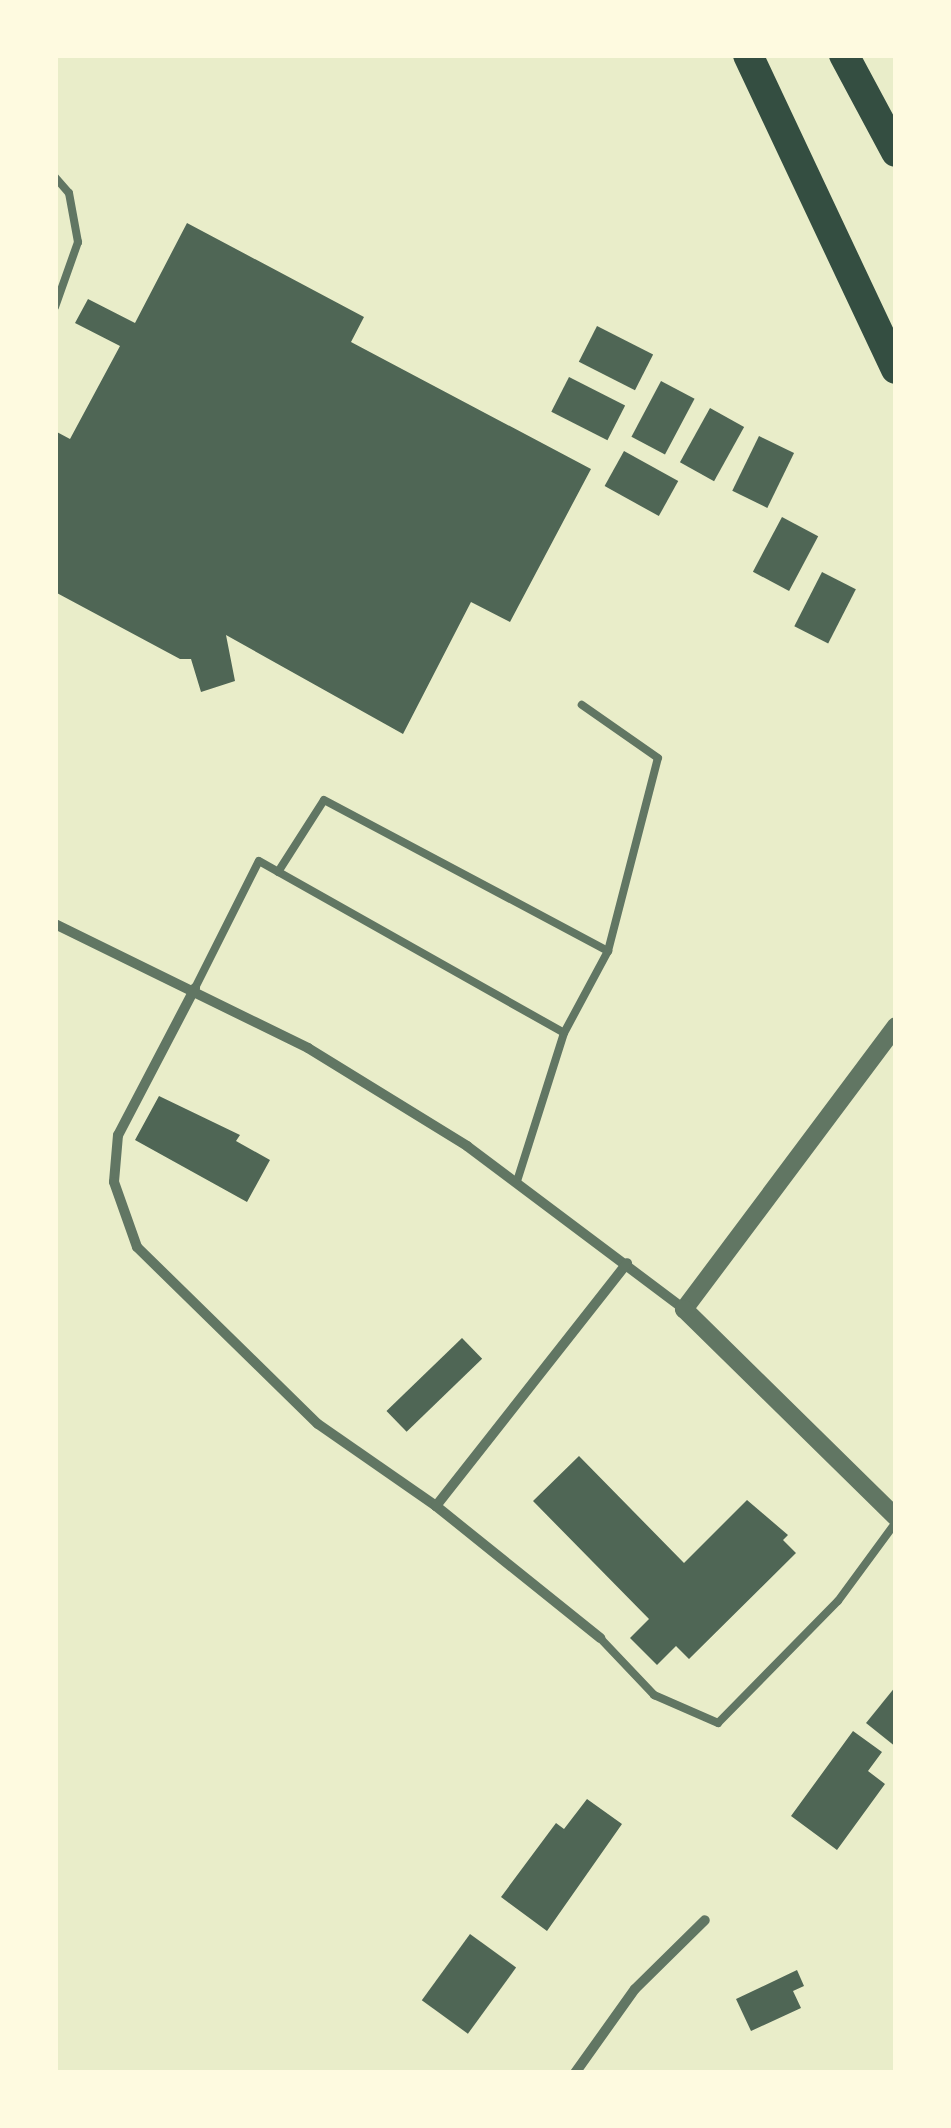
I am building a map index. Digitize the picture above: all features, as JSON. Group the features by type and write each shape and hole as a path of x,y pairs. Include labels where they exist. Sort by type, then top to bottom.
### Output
{"highway":[{"path":"748,55 896,369"},
{"path":"844,55 896,152"}],"street":[{"path":"55,924 195,988 308,1048 517,1181 684,1309 896,1519"},
{"path":"195,988 118,1134 114,1182 121,1216 137,1247 192,1308 318,1424 436,1506 600,1638"},
{"path":"684,1309 896,1026"},
{"path":"436,1506 628,1263"},
{"path":"575,2073 635,1989 705,1920"}],"lane":[{"path":"55,177 69,193 78,242 55,307"},
{"path":"517,1181 564,1033 608,950 658,758 582,705"},
{"path":"278,872 324,800 608,950"},
{"path":"195,988 259,862 564,1033"},
{"path":"600,1638 654,1696 718,1723 838,1601 896,1519"}],"building":[{"path":"187,223 364,317 351,342 591,469 510,622 471,602 403,734 226,635 235,681 201,692 191,659 180,659 55,592 55,431 70,439 120,346 75,323 88,299 135,323"},
{"path":"597,326 653,355 635,390 579,362"},
{"path":"569,377 625,406 607,440 551,412"},
{"path":"661,381 695,399 665,454 631,437"},
{"path":"710,408 744,427 714,481 680,462"},
{"path":"759,436 794,453 767,508 732,491"},
{"path":"624,451 678,481 659,516 605,486"},
{"path":"782,517 818,536 789,591 753,572"},
{"path":"822,572 856,589 828,644 794,626"},
{"path":"159,1096 240,1135 236,1141 270,1160 247,1202 135,1140"},
{"path":"462,1338 482,1359 407,1432 386,1411"},
{"path":"579,1456 684,1563 747,1500 788,1535 783,1540 796,1553 689,1659 676,1646 657,1665 630,1638 649,1619 533,1501"},
{"path":"896,1686 896,1747 866,1723"},
{"path":"853,1731 882,1752 868,1771 885,1784 837,1850 791,1816"},
{"path":"587,1799 622,1824 547,1931 501,1897 556,1823 564,1829"},
{"path":"470,1934 516,1968 468,2034 422,2000"},
{"path":"797,1970 804,1986 793,1991 801,2008 751,2031 736,1999"}]}
